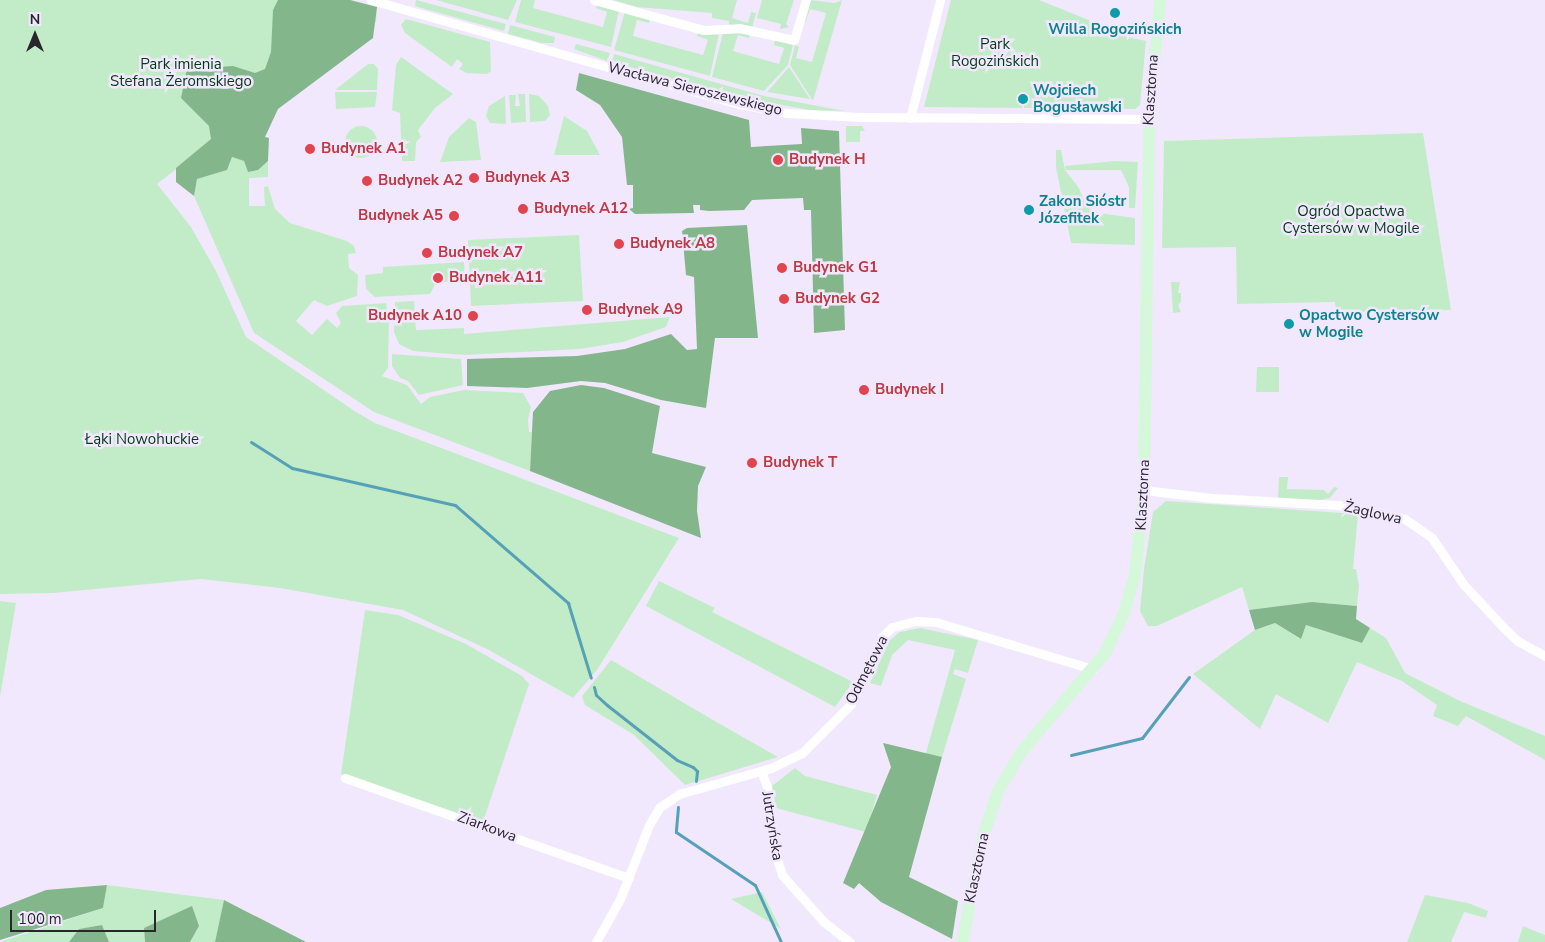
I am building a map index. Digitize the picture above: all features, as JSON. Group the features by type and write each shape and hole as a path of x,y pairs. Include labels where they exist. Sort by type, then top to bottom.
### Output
{"street":[{"name":"Wacława Sieroszewskiego","path":"371,0 395,3 753,107 812,116 1149,119"},
{"path":"594,0 704,30 739,28 794,40 806,0"},
{"path":"910,118 940,0"},
{"name":"Klasztorna","path":"962,942 986,823 1004,779 1028,744 1093,668 1115,635 1129,599 1138,559 1144,490 1149,119 1160,0"},
{"name":"Żaglowa","path":"1144,490 1212,498 1339,505 1405,520 1432,538 1464,585 1505,629 1518,641 1545,656"},
{"name":"Odmętowa","path":"596,942 629,878 652,818 668,800 761,771 802,753 840,717 856,697 885,632 901,623 941,624 1093,668"},
{"name":"Jutrzyńska","path":"761,771 767,787 775,853 782,875 824,922 850,942"},
{"name":"Ziarkowa","path":"345,778 629,878"}],"green space":[{"name":"Łąki Nowohuckie","path":"0,0 350,0 377,7 376,22 368,21 157,184 191,227 216,271 246,337 356,412 375,423 679,538 597,670 573,698 487,649 403,610 280,588 201,579 53,593 0,594"},
{"path":"278,0 350,0 377,7 373,38 278,109 265,137 269,138 268,161 258,170 248,172 244,161 232,157 227,170 197,179 194,196 176,182 176,168 211,139 209,126 181,98 187,69 233,66 255,73 265,69 271,52 273,10"},
{"path":"416,0 506,24 504,31 415,6"},
{"path":"436,0 517,0 508,20"},
{"path":"521,0 535,0 533,8 603,27 607,12 596,8 597,4 619,10 611,47 515,22"},
{"path":"613,0 737,0 732,18 748,23 751,12 756,13 752,28 729,27 729,21 712,18 712,13 637,7"},
{"path":"762,0 794,0 786,24 789,27 780,29 781,24 757,18"},
{"path":"810,0 835,3 842,0 813,101 790,65 795,45 799,47 796,58 812,62 826,13 810,9 806,21 803,20"},
{"name":"Park Rogozińskich","path":"951,0 1039,0 1091,21 1090,28 1146,41 1140,105 1135,109 1024,108 1023,98 1022,108 924,107"},
{"path":"625,11 650,19 649,23 637,20 633,36 703,55 708,40 697,36 698,32 719,33 710,76 614,50"},
{"path":"406,19 490,42 491,71 487,74 466,73 459,69 463,64 457,59 452,67 405,33 401,25"},
{"path":"510,25 555,37 554,43 542,43 508,34"},
{"path":"737,31 750,33 749,38 738,35 733,51 779,64 784,48 774,45 775,40 793,45 788,65 764,91 712,77 723,33"},
{"path":"576,44 610,53 607,61 574,49"},
{"path":"614,54 764,96 845,111 810,110 743,98 612,62"},
{"path":"401,57 453,94 435,108 418,130 421,137 416,142 415,161 402,161 400,113 392,110 396,65"},
{"path":"368,64 374,64 378,69 377,90 335,90"},
{"path":"789,67 810,99 767,92"},
{"path":"579,73 749,120 751,147 802,144 801,128 839,131 845,330 814,333 811,210 804,210 803,198 752,200 744,210 709,211 700,210 700,205 693,205 694,213 635,214 629,209 633,208 633,185 627,185 622,137 600,105 576,90"},
{"path":"335,92 377,92 375,107 336,109"},
{"path":"518,94 525,94 526,122 511,123 509,95 516,95 515,106 520,106"},
{"path":"529,94 539,96 548,106 550,115 545,121 530,122"},
{"path":"505,96 506,124 490,123 486,116 489,106"},
{"path":"564,116 587,131 600,155 554,155"},
{"path":"469,118 476,122 481,160 440,162 449,137"},
{"path":"361,126 373,130 377,142 373,154 361,158 349,154 345,142 349,130"},
{"path":"846,126 862,126 865,131 860,131 860,142 846,142"},
{"name":"Ogród Opactwa Cystersów w Mogile","path":"1423,133 1451,310 1336,312 1335,302 1237,304 1236,247 1162,248 1164,141"},
{"path":"1056,150 1061,150 1065,170 1079,188 1086,206 1099,213 1135,218 1135,245 1071,243 1056,167"},
{"path":"232,157 244,161 248,172 258,170 268,161 268,177 249,178 249,206 265,206 264,187 268,186 275,209 290,223 347,241 354,246 356,253 348,254 349,268 358,275 357,296 327,306 314,300 296,321 312,335 327,319 337,328 341,323 336,313 342,306 386,303 389,321 388,368 382,376 407,385 421,404 430,397 464,390 523,393 531,407 528,420 529,432 532,432 530,471 374,412 254,333 194,196 197,179 227,170"},
{"path":"1115,161 1138,162 1135,208 1129,208 1129,187 1121,170 1066,170 1065,166"},
{"path":"747,225 758,338 715,338 706,408 661,400 605,383 581,381 527,388 467,386 467,359 577,356 625,349 671,334 687,350 697,349 694,277 686,275 682,231 687,228"},
{"path":"579,235 583,301 471,306 468,240"},
{"path":"464,262 465,281 436,282 430,294 375,297 366,289 365,275 383,273 383,267"},
{"path":"1171,282 1180,282 1178,293 1181,293 1181,302 1178,305 1181,312 1173,313"},
{"path":"414,301 416,330 464,328 464,334 670,317 666,327 623,342 580,349 464,355 413,351 399,344 394,332 395,302"},
{"path":"392,354 461,359 463,385 419,395 408,381 400,378 392,366"},
{"path":"1257,367 1279,367 1279,392 1256,392"},
{"path":"581,385 604,388 660,406 652,453 706,467 698,486 697,511 701,538 530,471 533,412 550,391"},
{"path":"1279,477 1288,477 1287,489 1324,490 1328,494 1334,487 1338,488 1330,498 1312,502 1278,498"},
{"path":"1166,501 1358,514 1353,569 1356,569 1359,586 1357,606 1312,602 1249,610 1242,587 1157,626 1148,626 1140,611 1144,569 1153,512"},
{"path":"659,581 715,608 712,612 853,682 835,707 646,606"},
{"path":"0,601 16,603 0,697"},
{"path":"1312,602 1357,606 1356,619 1370,628 1362,643 1306,625 1301,639 1275,623 1255,630 1249,610"},
{"path":"365,610 398,615 466,644 522,676 529,684 483,822 341,774"},
{"path":"1275,623 1300,639 1306,625 1362,643 1370,628 1386,638 1405,673 1460,701 1545,736 1545,760 1466,716 1458,726 1433,716 1437,705 1402,681 1357,662 1328,723 1276,694 1260,729 1193,674 1255,630"},
{"path":"920,628 978,640 968,673 955,669 953,674 966,679 942,757 925,756 955,650 908,640 892,655 881,686 870,683 890,640 900,632"},
{"path":"611,660 778,757 685,785 634,735 585,705 582,696"},
{"path":"883,743 942,757 909,877 958,901 952,939 881,902 859,883 854,889 843,883 891,767"},
{"path":"795,768 805,776 877,795 866,832 776,808 772,786"},
{"path":"107,885 224,900 215,942 190,942 199,926 144,928 145,942 109,942 102,925 79,929 69,942 0,942 103,908"},
{"path":"107,885 103,908 0,940 0,908 46,890"},
{"path":"762,892 781,929 731,899"},
{"path":"1425,895 1468,903 1488,911 1486,918 1464,912 1451,942 1407,942"},
{"path":"224,900 306,942 215,942"},
{"path":"192,906 199,926 190,942 145,942 144,928"},
{"path":"102,925 109,942 69,942 79,929"},
{"path":"1523,926 1545,935 1545,942 1518,942"}],"waterway":[{"path":"251,442 292,468 455,505 568,603 591,678"},
{"path":"1071,755 1142,738 1189,677"},
{"path":"594,687 596,695 607,705 677,760 693,767 697,771 696,781"},
{"path":"678,807 676,832 755,885 781,942"}],"place":[{"name":"Willa Rogozińskich","path":"1115,13"},
{"name":"Wojciech Bogusławski","path":"1023,99"},
{"name":"Budynek A1","path":"310,149"},
{"name":"Budynek H","path":"778,160"},
{"name":"Budynek A3","path":"474,178"},
{"name":"Budynek A2","path":"367,181"},
{"name":"Budynek A12","path":"523,209"},
{"name":"Zakon Sióstr Józefitek","path":"1029,210"},
{"name":"Budynek A5","path":"454,216"},
{"name":"Budynek A8","path":"619,244"},
{"name":"Budynek A7","path":"427,253"},
{"name":"Budynek G1","path":"782,268"},
{"name":"Budynek A11","path":"438,278"},
{"name":"Budynek G2","path":"784,299"},
{"name":"Budynek A9","path":"587,310"},
{"name":"Budynek A10","path":"473,316"},
{"name":"Opactwo Cystersów w Mogile","path":"1289,324"},
{"name":"Budynek I","path":"864,390"},
{"name":"Budynek T","path":"752,463"}],"park label":[{"name":"Park imienia Stefana Żeromskiego","path":"181,72"}]}
